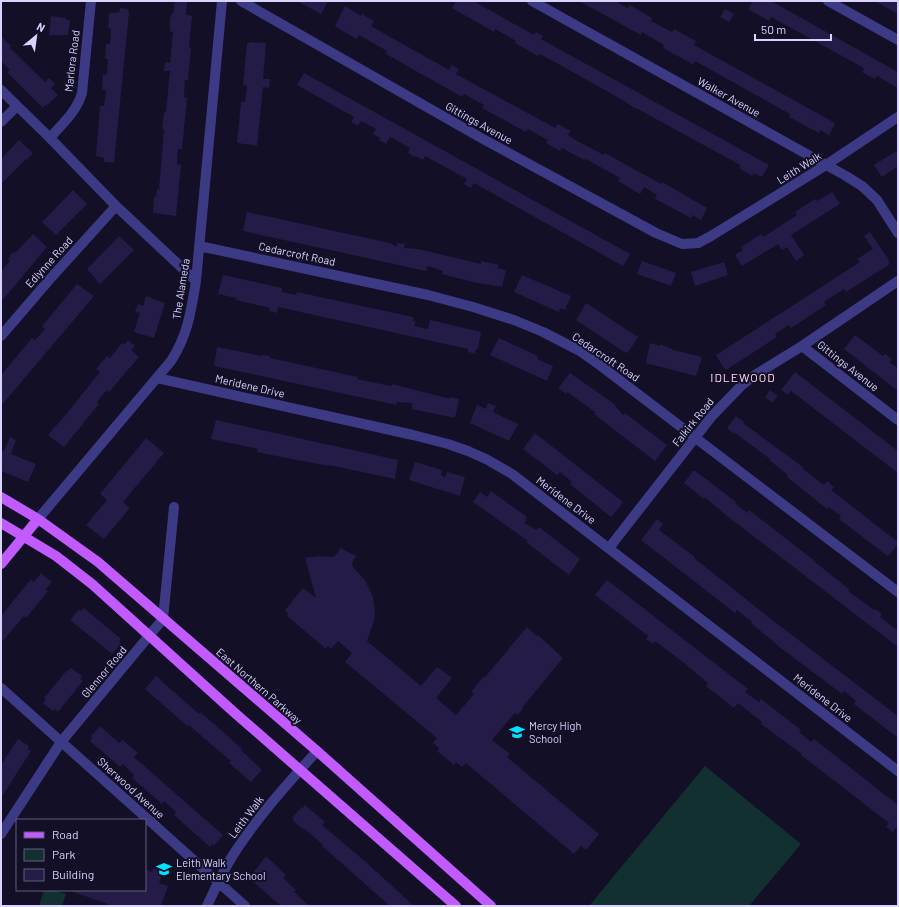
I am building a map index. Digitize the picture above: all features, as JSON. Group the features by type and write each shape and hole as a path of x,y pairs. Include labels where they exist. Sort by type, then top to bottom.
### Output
{"main road":[{"name":"East Northern Parkway","path":"1,497 38,520 98,562 317,751 491,906"},
{"name":"The Alameda","path":"1,564 38,520"},
{"path":"1,523 56,556 92,584 149,637 456,906"}],"street":[{"name":"Marlora Road","path":"50,138 75,109 80,100 91,1"},
{"name":"The Alameda","path":"38,520 157,378 177,351 185,334 191,313 196,281 222,1"},
{"name":"Gittings Avenue","path":"241,1 483,138 656,233 677,242 687,244 698,243 711,236"},
{"name":"Walker Avenue","path":"532,1 846,176 870,193 883,208 898,233"},
{"path":"828,1 898,40"},
{"path":"1,90 116,206 196,281"},
{"path":"1,122 17,106"},
{"name":"Leith Walk","path":"711,236 826,165 898,117"},
{"name":"Edlynne Road","path":"1,336 116,206"},
{"name":"Cedarcroft Road","path":"199,246 428,295 473,307 527,325 580,352 601,366 898,592"},
{"name":"Falkirk Road","path":"609,548 712,416 742,385 898,281"},
{"name":"Gittings Avenue","path":"802,346 898,420"},
{"name":"Meridene Drive","path":"157,378 413,435 468,450 486,459 512,474 898,772"},
{"path":"163,619 174,507"},
{"name":"Glennor Road","path":"1,834 61,742 163,619"},
{"name":"Sherwood Avenue","path":"1,688 245,906"},
{"name":"Leith Walk","path":"207,906 236,850 272,802 317,751"}],"green space":[{"path":"705,766 801,844 749,906 589,906"},
{"path":"44,891 56,891 66,894 62,906 39,906"}],"building":[{"path":"175,1 187,1 186,15 192,16 188,80 185,80 184,97 187,98 182,149 178,149 177,164 181,165 176,216 153,213 154,197 156,197 157,189 159,189 164,129 162,129 164,112 166,112 170,71 164,71 165,62 170,63 173,32 170,31 170,22"},
{"path":"297,1 328,1 321,14"},
{"path":"456,1 473,1 534,35 536,32 543,36 541,39 769,165 762,177 754,173 752,176 739,168 740,165 636,109 621,99 540,54 538,56 515,43 516,41 495,29 494,32 452,8"},
{"path":"579,1 615,1 628,8 630,5 652,18 651,21 672,32 674,29 696,41 694,45 835,123 829,135 820,130 819,133 789,117 790,114 695,61 693,64 685,60 663,48 664,45 642,32 641,35"},
{"path":"753,1 771,1 898,72 898,88 877,76 875,79 867,75 862,72 864,69 862,67 771,17 769,21 748,9"},
{"path":"875,1 898,1 898,14"},
{"path":"345,6 361,16 362,14 374,21 371,26 449,70 452,65 459,69 456,74 555,128 558,124 571,131 568,135 577,141 604,155 605,153 661,184 662,182 707,208 701,220 692,215 691,218 655,199 657,195 644,187 640,194 618,181 620,178 586,159 584,160 562,148 560,151 546,143 548,140 528,129 526,132 482,108 484,105 464,94 462,97 386,54 387,51 359,35 357,39 343,31 335,26"},
{"path":"120,8 128,9 129,13 114,163 104,162 104,158 96,156 100,106 104,106 106,90 102,90 103,74 107,75 108,59 105,59 106,44 110,44 111,29 108,28 109,13 119,12"},
{"path":"725,9 734,14 729,22 720,17"},
{"path":"51,16 70,20 68,35 49,35"},
{"path":"1,36 11,46 10,48 45,82 49,78 55,84 51,88 58,95 43,108 7,72 10,70 1,61"},
{"path":"247,43 266,43 263,79 270,79 269,88 263,87 257,146 237,143 241,102 245,102 247,86 243,85"},
{"path":"304,73 630,254 623,266 474,183 471,188 464,184 467,179 425,156 423,160 415,157 408,153 410,148 390,137 386,144 373,134 376,129 361,121 358,126 351,122 354,117 297,85"},
{"path":"19,140 33,153 1,184 1,159"},
{"path":"898,150 898,166 882,177 874,165"},
{"path":"73,190 87,204 56,235 42,222"},
{"path":"832,192 840,204 791,235 804,255 796,261 787,247 782,250 778,244 742,266 735,255 743,250 741,247 761,234 763,237 797,215 795,212 815,199 817,201"},
{"path":"247,212 390,243 396,247 397,243 405,244 404,248 418,249 481,264 481,261 499,265 497,268 506,270 502,287 473,282 442,274 443,271 428,266 426,271 243,231"},
{"path":"870,232 889,260 888,261 890,264 846,292 844,289 824,302 826,305 791,328 789,325 775,334 777,337 726,370 723,367 716,355 860,262 857,259 873,249 864,236"},
{"path":"33,234 47,247 1,302 1,271 10,261 8,259 13,252 15,253"},
{"path":"119,236 134,250 100,284 87,269"},
{"path":"642,261 676,273 671,286 637,274"},
{"path":"724,262 728,275 695,286 691,272"},
{"path":"223,275 282,288 282,292 296,295 297,292 413,317 413,321 416,321 414,326 428,329 430,320 481,332 478,349 476,349 475,354 468,352 468,349 278,307 277,313 269,311 270,308 218,294"},
{"path":"522,275 571,296 565,310 560,308 559,312 514,292"},
{"path":"77,284 94,296 1,406 1,375 32,338 35,340 45,329 42,326"},
{"path":"146,296 165,303 154,338 134,332 140,313 135,312 138,304 143,306"},
{"path":"586,303 638,337 629,351 626,353 576,320"},
{"path":"855,335 883,356 885,354 892,359 889,362 898,368 898,391 844,349"},
{"path":"499,338 538,356 537,359 553,366 547,381 490,355"},
{"path":"128,340 135,346 131,350 139,357 109,392 107,390 97,402 99,404 64,447 48,435 100,372 96,369 107,356 110,358 122,343 125,344"},
{"path":"650,343 660,346 660,344 674,350 702,357 696,376 646,363"},
{"path":"217,347 262,356 270,356 270,358 358,377 357,379 391,386 392,384 450,399 450,397 459,399 456,414 454,418 412,409 412,403 397,402 396,405 214,366"},
{"path":"795,372 898,451 898,473 791,391 788,395 781,390"},
{"path":"570,373 613,403 623,415 625,413 667,445 655,461 594,414 595,412 567,392 566,394 558,388"},
{"path":"770,390 778,396 772,403 765,397"},
{"path":"488,403 496,406 493,412 518,424 509,441 470,423 477,405 486,409"},
{"path":"736,416 824,485 827,481 834,487 831,490 898,542 890,554 887,556 839,519 841,516 829,507 827,509 787,477 788,475 769,460 770,459 727,428"},
{"path":"216,420 398,460 395,479 257,452 258,449 211,439"},
{"path":"535,433 623,502 611,517 570,484 572,482 560,472 557,475 523,449"},
{"path":"10,437 16,440 11,454 36,464 28,482 1,471 1,450 4,451"},
{"path":"146,438 164,453 123,502 130,508 104,539 86,525 107,500 100,494"},
{"path":"415,462 442,470 441,475 445,477 447,472 465,477 460,496 409,480"},
{"path":"693,471 736,502 735,503 747,513 749,510 850,590 848,591 882,614 880,617 898,631 898,647 727,516 705,497 704,499 684,483"},
{"path":"491,491 527,517 524,523 537,530 539,527 580,559 569,575 526,542 528,541 473,502 480,492 487,497"},
{"path":"657,519 663,524 659,530 695,557 694,558 771,619 898,716 898,738 854,704 856,701 844,691 842,694 782,649 737,610 735,613 641,540"},
{"path":"340,548 356,556 352,566 365,580 373,597 375,610 374,621 367,641 421,686 437,667 452,678 436,698 456,715 474,694 471,692 527,627 563,658 518,715 515,713 492,740 510,754 507,757 599,834 586,850 581,846 574,854 466,763 462,767 456,762 454,765 437,751 439,748 433,743 437,738 345,662 352,653 338,641 331,649 328,646 326,649 287,616 288,613 285,610 303,588 316,598 305,558 320,556 333,557 338,553"},
{"path":"41,573 52,582 46,589 48,591 26,618 24,616 1,643 1,616 31,579 34,582"},
{"path":"607,580 748,689 745,692 759,702 761,699 801,730 799,732 811,742 814,739 898,805 898,830 896,828 893,832 886,827 889,823 801,755 802,754 761,724 762,722 738,703 734,708 706,686 708,683 684,663 655,641 653,644 646,639 648,636 595,595"},
{"path":"84,608 121,639 119,642 121,644 112,654 70,620 79,609 81,611"},
{"path":"71,668 82,676 80,679 83,681 58,712 55,709 53,711 43,703 46,699 44,698 67,670 68,671"},
{"path":"156,676 199,714 200,712 221,730 262,770 251,782 229,763 231,761 189,725 187,726 145,689"},
{"path":"100,726 119,743 123,740 138,753 134,757 223,835 214,846 212,844 210,847 174,815 176,812 164,801 162,804 132,778 134,775 123,764 120,767 90,741 92,738 91,736"},
{"path":"18,739 29,746 28,749 31,751 1,798 1,765"},
{"path":"305,805 325,822 322,825 414,906 390,906 305,829 304,830 293,821 294,819 292,818"},
{"path":"266,856 286,875 283,878 296,890 294,892 309,906 281,906 249,878"},
{"path":"153,868 163,872 159,883 168,886 161,906 113,906 71,891 146,891 146,869 152,872"}],"place":[{"name":"Mercy High School","path":"517,732"},
{"name":"Leith Walk Elementary School","path":"164,869"}],"district":[{"name":"IDLEWOOD","path":"743,378"}]}
